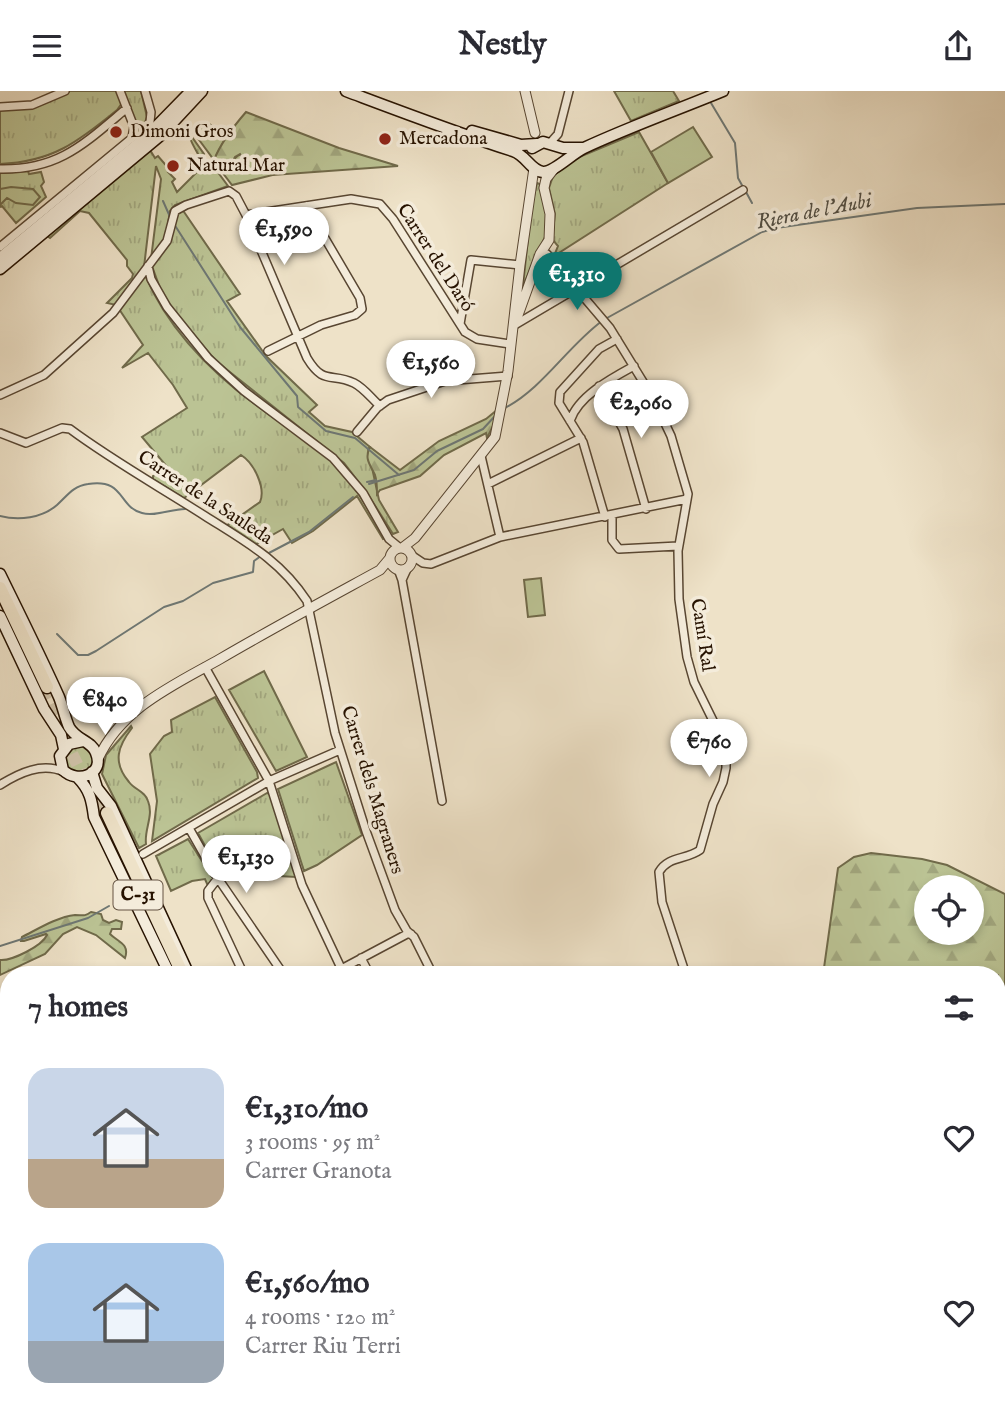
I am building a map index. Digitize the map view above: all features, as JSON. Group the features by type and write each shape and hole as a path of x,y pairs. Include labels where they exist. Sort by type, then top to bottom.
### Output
{"highway":[{"path":"0,588 44,688 0,604"},
{"name":"C-31","path":"168,966 104,814 179,966"}],"main road":[{"path":"0,269 142,144 191,91"},
{"path":"0,258 142,144 174,123 202,91"},
{"path":"346,91 516,152 533,168 544,172 555,168 586,147 723,91"},
{"path":"366,91 512,143 544,141 572,149 586,147"},
{"path":"533,168 531,151 544,141"},
{"path":"544,141 559,155 555,168"},
{"path":"0,574 59,698 68,725 74,734 94,749 97,759 92,772 97,788 111,806 185,966"},
{"path":"0,616 44,709 61,735 61,765 65,772 78,778 91,795 94,817 168,966"},
{"path":"62,751 72,742 85,742"},
{"path":"78,778 92,772"}],"street":[{"path":"0,107 32,105 65,91"},
{"path":"0,247 132,138 135,132 120,91"},
{"path":"122,147 142,144 151,128 151,112 145,91"},
{"path":"525,91 544,141 558,134 569,91"},
{"path":"0,169 30,167 61,159 127,108"},
{"path":"151,112 160,119 173,112"},
{"path":"442,801 402,580 404,559 415,538 495,437 508,376 533,168"},
{"path":"513,326 545,247 550,214 544,188 546,179 555,168"},
{"path":"513,326 743,190"},
{"path":"0,395 44,375 113,313 167,241 174,211 229,191 236,196 246,215 307,358 316,372 329,378 354,383 380,406"},
{"name":"Carrer del Daró","path":"246,215 351,199 380,204 393,219 460,325 471,337 510,344"},
{"path":"268,351 298,335 359,313 362,309 360,298 306,206"},
{"path":"545,247 546,253 553,260"},
{"path":"545,247 617,339 653,398 671,436 687,499 678,548 619,549 611,540 608,517 581,438 559,403 560,392 599,349 617,339"},
{"path":"460,325 471,260 520,265"},
{"path":"148,266 151,279 167,307 198,348 231,381 342,467 363,493 404,559"},
{"path":"570,421 573,414 599,386 634,366"},
{"path":"357,432 388,400 445,381 508,376"},
{"path":"599,386 623,429 646,509"},
{"name":"Carrer de la Sauleda","path":"0,433 26,443 62,428 70,429 264,554 295,583 307,601 308,608"},
{"path":"488,484 581,438"},
{"path":"481,456 500,537"},
{"path":"391,557 431,564 500,537 687,499"},
{"path":"380,570 391,557 390,539"},
{"name":"Camí Ral","path":"678,548 680,599 689,670 723,741 726,768 700,850 671,860 659,872 662,902 683,966"},
{"path":"391,557 404,559"},
{"path":"97,759 108,739 136,709 308,608 404,559"},
{"name":"Carrer dels Magraners","path":"308,608 340,750 395,910 428,966"},
{"path":"205,667 269,781 302,885 340,966"},
{"path":"85,742 108,739"},
{"path":"143,854 269,781 340,750"},
{"path":"49,767 62,751"},
{"path":"1,782 49,767 65,772"},
{"path":"189,828 218,878 278,966"},
{"path":"218,878 208,891 208,898 240,966"},
{"path":"345,966 411,934"},
{"path":"361,958 365,966"}],"green space":[{"path":"70,91 118,91 122,103 117,110 77,141 63,148 35,159 0,164 0,110 36,106"},
{"path":"123,91 141,91 147,117 139,137"},
{"path":"614,91 673,91 679,101 631,121"},
{"path":"246,112 339,148 398,166 273,175 263,161 255,171 251,172 247,167 241,171 239,166 243,159 240,154 230,166 222,169 214,160 228,135"},
{"path":"207,122 226,137 214,160 194,133"},
{"path":"693,127 712,157 668,183 651,152"},
{"path":"639,132 668,183 554,256 558,246 552,239 555,214 549,188 553,176 572,160"},
{"path":"192,137 204,154 202,156 208,164 211,163 228,186 175,205 170,211 166,236 151,259 161,179 156,166 144,267 116,305 107,303 133,274 127,266 127,260 89,213 80,211 50,238 47,236 150,150 155,158 158,156 170,170 168,172 175,179 172,182 177,192 203,166 190,138"},
{"path":"240,154 243,159 239,166 241,171 247,167 257,170 263,161 273,175 232,185 219,168 222,169"},
{"path":"28,171 29,174 41,172 44,182 41,186 46,197 16,223 2,206 0,207 0,173"},
{"path":"537,183 542,185 547,208 545,237 523,286 531,209"},
{"path":"0,189 33,189 40,197 33,205 16,203 7,198 0,205"},
{"path":"182,209 240,294 227,301 266,356 317,405 309,412 325,426 352,432 370,447 368,449 379,500 398,532 393,534 344,463 216,361 178,317 161,291 152,266 177,211"},
{"path":"145,275 166,314 194,349 243,395 338,467 360,496 385,538 383,539 357,496 313,531 292,543 283,529 256,544 226,526 260,502 258,476 241,455 184,498 153,479 153,476 168,468 142,437 187,408 148,353 122,368 143,345 119,309"},
{"path":"497,410 495,422 487,438 486,433 444,455 420,476 380,490 377,494 376,477 368,458 370,447 400,470 439,441 486,419"},
{"path":"541,578 545,615 528,617 524,580"},
{"path":"264,671 307,757 276,771 229,690"},
{"path":"215,697 258,778 152,841 157,801 150,754 164,736 172,732 171,720"},
{"path":"131,726 120,748 119,761 124,775 131,785 145,795 150,807 146,844 139,848 102,774 106,755"},
{"path":"79,746 89,750 93,760 89,770 79,774 69,770 65,760 69,750"},
{"path":"336,762 362,835 304,871 278,789"},
{"path":"267,793 270,794 296,877 220,873 198,833"},
{"path":"188,839 214,880 208,886 205,879 192,881 171,891 156,856"},
{"path":"871,853 922,859 947,865 967,875 914,875 914,945 984,945 984,884 1005,894 1005,966 824,966 838,868 854,857"},
{"path":"91,912 101,914 103,920 109,923 116,920 122,922 121,929 112,929 110,934 125,946 125,958 96,935 77,927 63,934 45,954 19,966 0,966 0,960 26,952 47,935 24,941 21,941 22,937 61,918"}],"waterway":[{"path":"711,103 735,143 738,178 743,187"},
{"path":"746,192 752,203"},
{"path":"163,201 171,219"},
{"name":"Riera de l'Aubi","path":"607,318 762,232 917,208 1005,204"},
{"path":"174,224 240,327 297,396 298,407 326,431 355,438 399,475"},
{"name":"Riera de l'Aubi","path":"505,408 531,390 602,321"},
{"name":"Riera de l'Aubi","path":"369,484 414,470 437,451 483,429 495,416"},
{"name":"Riera de l'Aubi","path":"367,482 376,480"},
{"path":"0,516 37,516 57,505 78,487 100,483 115,489 134,510 142,513 185,509"},
{"path":"267,554 309,532 353,497"},
{"path":"57,634 78,655 88,655 164,607 183,601 213,583 253,572 254,561 261,556"},
{"path":"0,946 88,918 109,906"}],"tunnel":[{"path":"41,689 102,816"}],"place":[{"name":"Dimoni Gros","path":"116,132"},
{"name":"Mercadona","path":"385,139"},
{"name":"Natural Mar","path":"173,166"}]}
